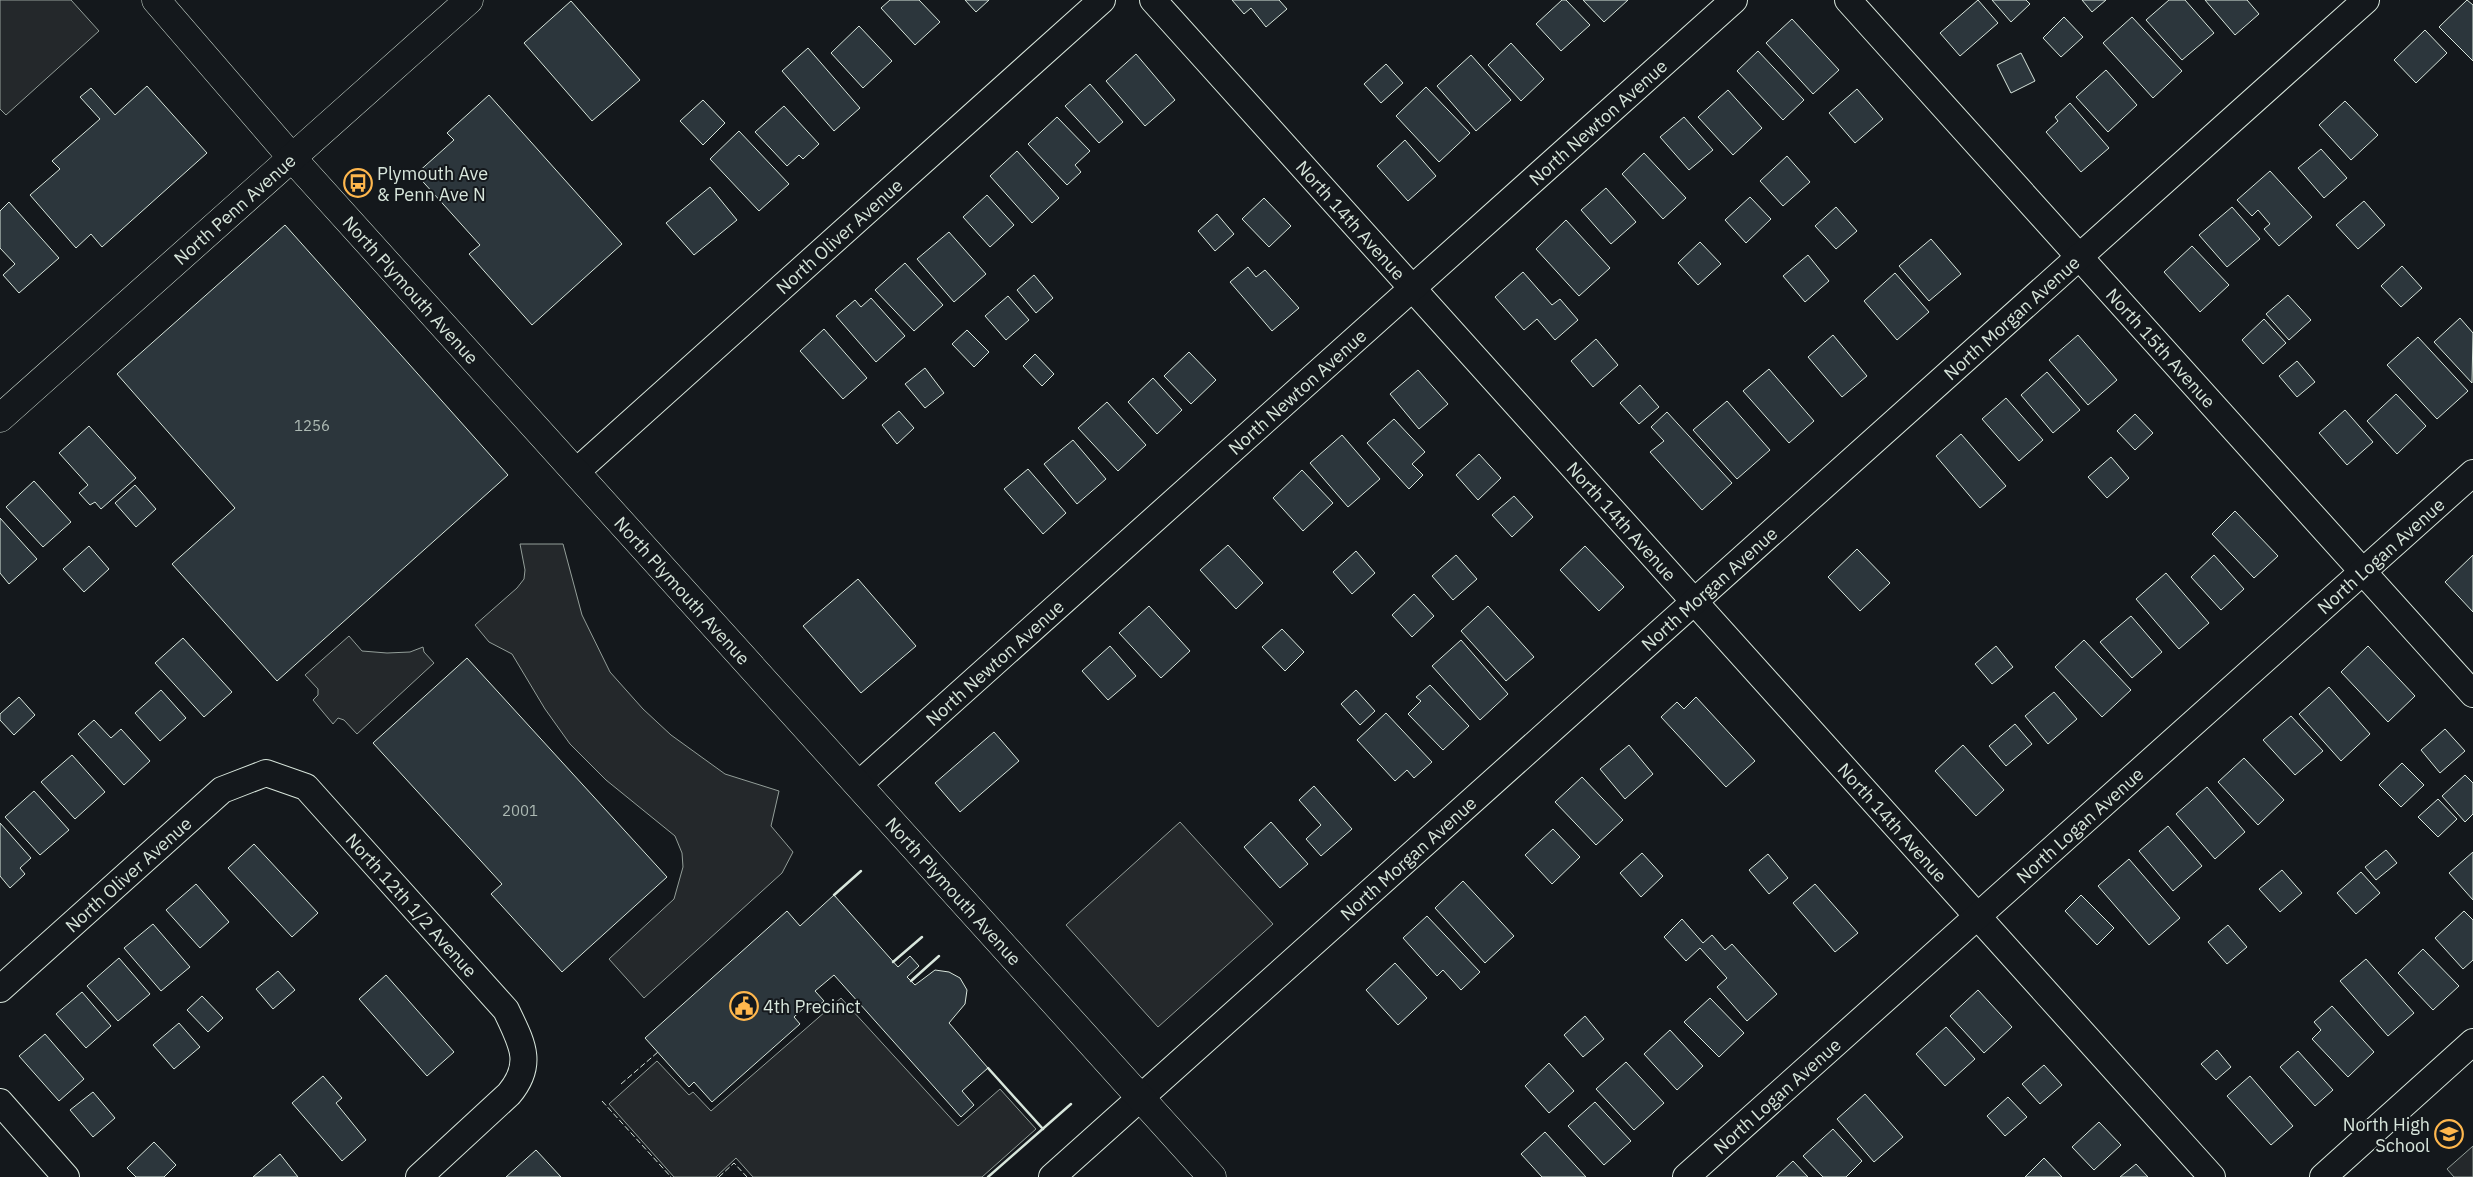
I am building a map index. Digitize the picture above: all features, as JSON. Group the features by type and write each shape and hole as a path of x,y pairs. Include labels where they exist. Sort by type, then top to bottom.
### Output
{"main road":[{"name":"North Plymouth Avenue","path":"156,0 293,159 577,471 1212,1177"},
{"name":"North Penn Avenue","path":"0,418 293,159 469,0"}],"street":[{"name":"North Oliver Avenue","path":"577,471 1102,0"},
{"name":"North 14th Avenue","path":"1154,0 2212,1177"},
{"name":"North Newton Avenue","path":"859,784 1734,0"},
{"name":"North 15th Avenue","path":"1848,0 2473,694"},
{"name":"North Morgan Avenue","path":"1052,1177 2366,0"},
{"name":"North Logan Avenue","path":"1686,1177 2473,472"},
{"name":"North Oliver Avenue","path":"0,990 222,790 266,773"},
{"name":"North 12th 1/2 Avenue","path":"266,773 306,787 506,1010 523,1047 524,1066 519,1082 509,1094 419,1177"},
{"path":"2323,1177 2473,1042"},
{"path":"0,1102 66,1177"}],"shaded area":[{"path":"0,0 71,0 99,31 6,115 0,109"},
{"path":"520,544 563,544 582,615 610,672 643,709 671,735 725,774 779,791 771,826 793,852 782,873 644,998 609,959 674,899 683,867 682,853 675,836 606,780 570,744 545,709 512,654 489,642 475,625 517,588 524,579 525,570"},
{"path":"349,636 362,651 410,652 423,647 424,652 434,663 357,734 344,720 338,718 333,724 313,700 318,695 318,689 305,675"},
{"path":"1180,822 1273,924 1158,1027 1066,925"},
{"path":"841,998 958,1126 1000,1089 1036,1129 982,1177 753,1177 736,1158 716,1177 674,1177 609,1104 657,1061 689,1095 693,1092 711,1111"},
{"path":"2473,1146 2473,1177 2454,1177 2447,1169"}],"building":[{"path":"890,0 919,0 940,22 915,45 881,8"},
{"path":"965,0 989,0 976,12"},
{"path":"1232,0 1279,0 1287,9 1266,27 1251,8 1244,14"},
{"path":"1562,0 1566,0 1590,25 1561,51 1536,24"},
{"path":"1583,0 1628,0 1604,22"},
{"path":"1978,0 1998,23 1960,56 1940,33"},
{"path":"1992,0 2026,0 2030,4 2011,22"},
{"path":"2082,0 2106,0 2092,12"},
{"path":"2169,0 2185,0 2214,33 2182,60 2146,20"},
{"path":"2205,0 2247,0 2259,14 2235,35"},
{"path":"2467,0 2473,5 2473,61 2439,27"},
{"path":"571,1 640,80 592,121 524,43"},
{"path":"2064,17 2083,37 2061,57 2043,38"},
{"path":"2132,17 2182,71 2153,98 2103,43"},
{"path":"1792,19 1839,70 1813,94 1766,43"},
{"path":"859,26 892,61 863,88 831,53"},
{"path":"2425,30 2447,53 2416,83 2394,60"},
{"path":"1511,43 1544,79 1521,101 1488,65"},
{"path":"808,48 860,108 834,131 782,71"},
{"path":"1758,51 1804,100 1783,120 1737,71"},
{"path":"2021,53 2035,81 2011,93 1997,65"},
{"path":"1136,54 1175,100 1145,126 1106,81"},
{"path":"1471,55 1511,100 1476,131 1437,86"},
{"path":"1386,64 1403,83 1381,103 1364,84"},
{"path":"2106,70 2137,105 2108,132 2076,97"},
{"path":"1090,84 1123,122 1099,143 1065,106"},
{"path":"147,86 207,153 102,247 91,234 76,248 30,195 60,169 52,161 100,119 80,97 91,88 115,115"},
{"path":"1426,87 1470,133 1439,162 1396,116"},
{"path":"1857,89 1883,119 1855,143 1829,113"},
{"path":"1728,90 1762,128 1733,155 1698,117"},
{"path":"489,95 622,244 532,325 469,254 480,245 416,174 454,140 447,133"},
{"path":"703,100 725,123 703,145 680,121"},
{"path":"2345,101 2378,135 2351,160 2319,125"},
{"path":"2070,103 2109,148 2081,172 2046,132 2058,121 2055,117"},
{"path":"784,106 819,144 803,159 799,155 787,166 755,132"},
{"path":"1057,117 1090,151 1075,165 1081,172 1067,185 1028,144"},
{"path":"1684,117 1713,150 1689,170 1660,137"},
{"path":"739,131 789,184 759,211 710,159"},
{"path":"1405,140 1436,176 1408,201 1377,166"},
{"path":"2321,149 2347,178 2324,198 2298,168"},
{"path":"1017,151 1059,198 1032,223 990,176"},
{"path":"1644,153 1686,198 1663,219 1622,174"},
{"path":"1787,156 1810,182 1783,206 1760,181"},
{"path":"2270,171 2312,217 2279,246 2264,229 2270,224 2258,210 2252,216 2237,200"},
{"path":"710,187 737,220 694,255 666,223"},
{"path":"1606,188 1636,222 1611,244 1581,210"},
{"path":"987,195 1014,225 990,247 963,217"},
{"path":"1750,197 1771,219 1746,243 1725,220"},
{"path":"1264,198 1291,226 1269,247 1242,219"},
{"path":"2364,201 2385,225 2358,249 2336,225"},
{"path":"9,202 59,258 19,293 3,275 15,264 0,248 0,211"},
{"path":"1836,207 1857,231 1836,249 1815,226"},
{"path":"2232,207 2260,239 2227,267 2199,235"},
{"path":"1217,214 1234,234 1215,251 1198,231"},
{"path":"1566,220 1610,268 1579,296 1536,249"},
{"path":"285,225 508,475 277,681 172,564 235,508 117,374"},
{"path":"949,232 986,274 954,302 917,259"},
{"path":"1931,239 1961,274 1929,301 1899,266"},
{"path":"1700,242 1721,264 1698,285 1678,263"},
{"path":"2192,246 2229,285 2200,312 2164,272"},
{"path":"1808,255 1829,281 1805,302 1783,276"},
{"path":"905,263 943,305 914,331 875,290"},
{"path":"2402,266 2422,288 2401,307 2381,286"},
{"path":"1248,267 1256,277 1265,270 1299,308 1272,331 1230,282"},
{"path":"1523,272 1552,305 1560,299 1578,320 1555,340 1537,319 1524,330 1495,297"},
{"path":"1895,273 1929,312 1897,340 1864,301"},
{"path":"1034,275 1053,298 1036,313 1017,290"},
{"path":"2288,295 2311,320 2289,340 2266,314"},
{"path":"1008,296 1029,320 1006,340 985,316"},
{"path":"871,298 905,336 876,362 836,316 855,300 861,307"},
{"path":"2460,318 2473,333 2472,383 2434,342"},
{"path":"2264,319 2286,343 2263,364 2242,340"},
{"path":"824,329 867,378 843,399 800,351"},
{"path":"967,330 989,352 974,367 952,344"},
{"path":"1833,335 1867,376 1842,397 1808,357"},
{"path":"2078,335 2117,380 2088,405 2049,360"},
{"path":"2418,337 2468,391 2437,419 2387,365"},
{"path":"1596,339 1618,365 1593,387 1571,361"},
{"path":"1189,352 1216,380 1191,404 1164,376"},
{"path":"1035,354 1054,374 1042,386 1023,366"},
{"path":"2297,361 2315,382 2297,397 2279,376"},
{"path":"925,368 944,393 925,408 905,384"},
{"path":"1769,369 1814,421 1789,443 1743,391"},
{"path":"1418,370 1448,404 1419,429 1390,394"},
{"path":"2047,372 2080,410 2053,433 2021,395"},
{"path":"1153,378 1182,410 1157,434 1128,402"},
{"path":"1640,385 1659,407 1639,424 1620,403"},
{"path":"2396,394 2426,426 2397,454 2367,421"},
{"path":"2006,398 2043,440 2019,461 1982,419"},
{"path":"1727,401 1770,450 1737,479 1693,430"},
{"path":"1107,402 1146,445 1118,471 1078,428"},
{"path":"2345,410 2373,442 2347,465 2319,433"},
{"path":"899,411 914,428 897,444 882,425"},
{"path":"1667,412 1732,483 1702,510 1650,452 1664,441 1651,427"},
{"path":"2135,414 2153,433 2135,450 2117,431"},
{"path":"1394,419 1425,452 1412,464 1423,475 1409,489 1367,443"},
{"path":"89,426 136,478 101,509 95,502 90,505 79,493 88,485 59,453"},
{"path":"1961,434 2006,486 1980,508 1936,456"},
{"path":"1342,435 1380,479 1348,507 1310,463"},
{"path":"1073,440 1106,479 1077,504 1044,464"},
{"path":"1479,454 1501,478 1478,500 1456,475"},
{"path":"2111,457 2129,478 2107,498 2088,477"},
{"path":"1028,469 1066,513 1043,534 1004,489"},
{"path":"1302,470 1333,503 1303,531 1273,498"},
{"path":"34,481 71,522 43,547 6,507"},
{"path":"135,485 156,509 136,527 115,503"},
{"path":"1514,496 1533,517 1512,537 1492,515"},
{"path":"2235,511 2278,556 2254,578 2212,534"},
{"path":"0,518 37,559 9,584 0,573"},
{"path":"1228,545 1263,583 1236,609 1200,570"},
{"path":"89,546 109,569 84,592 63,569"},
{"path":"1585,546 1624,587 1599,611 1560,570"},
{"path":"1857,549 1890,583 1860,611 1828,577"},
{"path":"1356,551 1375,573 1352,594 1333,572"},
{"path":"1456,555 1477,579 1453,600 1432,576"},
{"path":"2214,555 2244,589 2221,610 2191,577"},
{"path":"2473,555 2473,612 2445,582"},
{"path":"2166,573 2209,623 2179,649 2136,599"},
{"path":"858,579 916,646 861,693 803,626"},
{"path":"1414,594 1434,616 1412,637 1392,615"},
{"path":"1149,606 1190,651 1161,678 1119,633"},
{"path":"1488,606 1534,657 1506,681 1461,631"},
{"path":"2131,616 2162,652 2132,678 2100,642"},
{"path":"1282,629 1304,652 1285,671 1262,647"},
{"path":"183,638 232,692 204,717 155,663"},
{"path":"1461,640 1508,694 1480,720 1432,666"},
{"path":"2084,640 2131,690 2102,717 2055,667"},
{"path":"1110,646 1136,676 1108,700 1082,671"},
{"path":"1996,646 2013,667 1992,684 1975,664"},
{"path":"2368,646 2415,696 2388,722 2341,672"},
{"path":"467,658 667,877 562,972 491,894 502,884 373,743"},
{"path":"1430,685 1469,726 1443,750 1408,714 1421,701 1416,697"},
{"path":"2329,687 2370,734 2341,761 2299,714"},
{"path":"161,690 186,718 160,741 135,713"},
{"path":"1356,690 1375,711 1360,725 1341,704"},
{"path":"2054,692 2077,719 2048,744 2025,716"},
{"path":"19,697 35,715 14,735 0,720 0,714"},
{"path":"1696,697 1755,761 1726,787 1661,717 1677,702 1684,709"},
{"path":"1386,713 1432,762 1414,778 1407,770 1395,781 1357,740"},
{"path":"2291,716 2323,751 2295,775 2263,740"},
{"path":"94,720 111,738 121,729 150,761 124,785 78,734"},
{"path":"2015,724 2032,744 2006,766 1989,746"},
{"path":"2445,729 2465,751 2440,773 2421,750"},
{"path":"994,732 1019,761 960,812 935,783"},
{"path":"1629,745 1653,774 1625,799 1600,769"},
{"path":"1963,745 2004,790 1976,816 1935,771"},
{"path":"72,755 105,792 75,819 41,782"},
{"path":"2244,758 2284,800 2258,825 2218,782"},
{"path":"2402,763 2424,785 2401,807 2379,785"},
{"path":"2465,775 2473,783 2473,814 2465,822 2442,796"},
{"path":"1582,777 1623,820 1596,845 1555,802"},
{"path":"1314,786 1352,829 1321,856 1306,839 1321,825 1299,800"},
{"path":"2207,787 2245,832 2215,859 2176,814"},
{"path":"34,791 69,830 40,855 5,817"},
{"path":"2438,799 2457,819 2438,837 2418,817"},
{"path":"1271,822 1308,864 1280,888 1244,847"},
{"path":"0,823 31,858 20,868 25,874 10,888 0,876"},
{"path":"2168,826 2202,866 2173,891 2139,851"},
{"path":"1553,829 1580,857 1552,884 1525,855"},
{"path":"254,844 318,913 292,937 228,868"},
{"path":"2386,850 2397,863 2376,880 2365,867"},
{"path":"2473,852 2473,900 2449,873"},
{"path":"1642,853 1663,876 1641,897 1620,873"},
{"path":"1768,854 1788,878 1769,894 1749,870"},
{"path":"2129,859 2180,918 2149,945 2098,886"},
{"path":"2282,870 2302,893 2280,912 2259,889"},
{"path":"2361,872 2380,893 2356,914 2337,893"},
{"path":"1463,881 1514,936 1485,963 1435,908"},
{"path":"196,884 229,922 200,948 166,910"},
{"path":"1815,884 1858,933 1835,952 1793,903"},
{"name":"4th Precinct","path":"834,895 898,967 910,956 919,966 907,977 915,985 935,970 949,972 960,978 967,990 965,1004 949,1023 988,1068 962,1091 974,1105 961,1117 834,975 815,991 824,1001 813,1011 807,1005 794,1017 800,1024 712,1102 694,1082 689,1087 645,1038 787,911 800,926"},
{"path":"2081,895 2114,928 2097,945 2065,911"},
{"path":"2464,911 2473,920 2473,960 2463,969 2435,938"},
{"path":"1427,916 1480,972 1461,990 1443,970 1437,976 1403,938"},
{"path":"1682,919 1703,943 1712,935 1725,950 1732,944 1777,994 1747,1021 1717,987 1727,978 1700,948 1686,961 1664,937"},
{"path":"153,924 190,967 161,991 124,948"},
{"path":"2228,925 2247,947 2227,964 2208,942"},
{"path":"2423,949 2459,986 2433,1010 2398,973"},
{"path":"119,958 150,994 118,1021 87,986"},
{"path":"2366,959 2414,1013 2388,1036 2340,981"},
{"path":"1395,963 1427,998 1398,1025 1366,990"},
{"path":"278,971 295,990 273,1009 256,989"},
{"path":"386,975 454,1052 427,1076 359,999"},
{"path":"1978,990 2012,1027 1984,1053 1950,1016"},
{"path":"82,992 111,1026 86,1048 56,1014"},
{"path":"202,996 223,1018 208,1032 187,1010"},
{"path":"1710,998 1744,1033 1719,1057 1684,1022"},
{"path":"2332,1006 2374,1052 2348,1077 2312,1039 2321,1030 2314,1022"},
{"path":"1585,1016 1604,1039 1583,1057 1564,1035"},
{"path":"179,1023 200,1047 174,1069 153,1045"},
{"path":"1946,1027 1975,1059 1945,1086 1916,1054"},
{"path":"1670,1030 1703,1066 1677,1090 1644,1054"},
{"path":"45,1034 84,1079 59,1101 19,1056"},
{"path":"2217,1050 2231,1067 2216,1080 2201,1064"},
{"path":"2298,1051 2333,1090 2315,1106 2280,1067"},
{"path":"1626,1062 1664,1103 1634,1130 1596,1089"},
{"path":"1549,1063 1574,1091 1549,1113 1525,1086"},
{"path":"2044,1065 2062,1085 2040,1104 2022,1084"},
{"path":"323,1076 342,1098 336,1103 366,1140 342,1161 292,1103"},
{"path":"2250,1076 2293,1126 2271,1145 2227,1096"},
{"path":"93,1092 115,1118 93,1137 70,1110"},
{"path":"1865,1094 1903,1137 1874,1162 1837,1119"},
{"path":"2008,1097 2027,1117 2005,1136 1987,1116"},
{"path":"1595,1102 1631,1141 1604,1165 1568,1126"},
{"path":"2099,1122 2121,1145 2094,1170 2072,1147"},
{"path":"1833,1129 1862,1161 1846,1177 1823,1177 1803,1156"},
{"path":"1545,1132 1586,1177 1542,1177 1521,1154"},
{"path":"154,1142 176,1165 164,1177 136,1177 127,1168"},
{"path":"536,1150 561,1177 506,1177"},
{"path":"280,1154 298,1177 253,1177"},
{"path":"2044,1158 2062,1177 2025,1177"},
{"path":"1793,1161 1808,1177 1776,1177"},
{"path":"2136,1164 2148,1177 2120,1177"}],"fence":[{"path":"621,1084 658,1052"},
{"path":"602,1101 671,1177"},
{"path":"719,1177 734,1163 747,1177"}],"wall":[{"path":"834,895 861,871"},
{"path":"893,962 922,937"},
{"path":"911,981 939,956"},
{"path":"988,1068 1043,1129"},
{"path":"988,1177 1071,1104"}],"place":[{"name":"Plymouth Ave & Penn Ave N","path":"358,183"},
{"name":"4th Precinct","path":"744,1006"},
{"name":"North High School","path":"2449,1134"}]}
